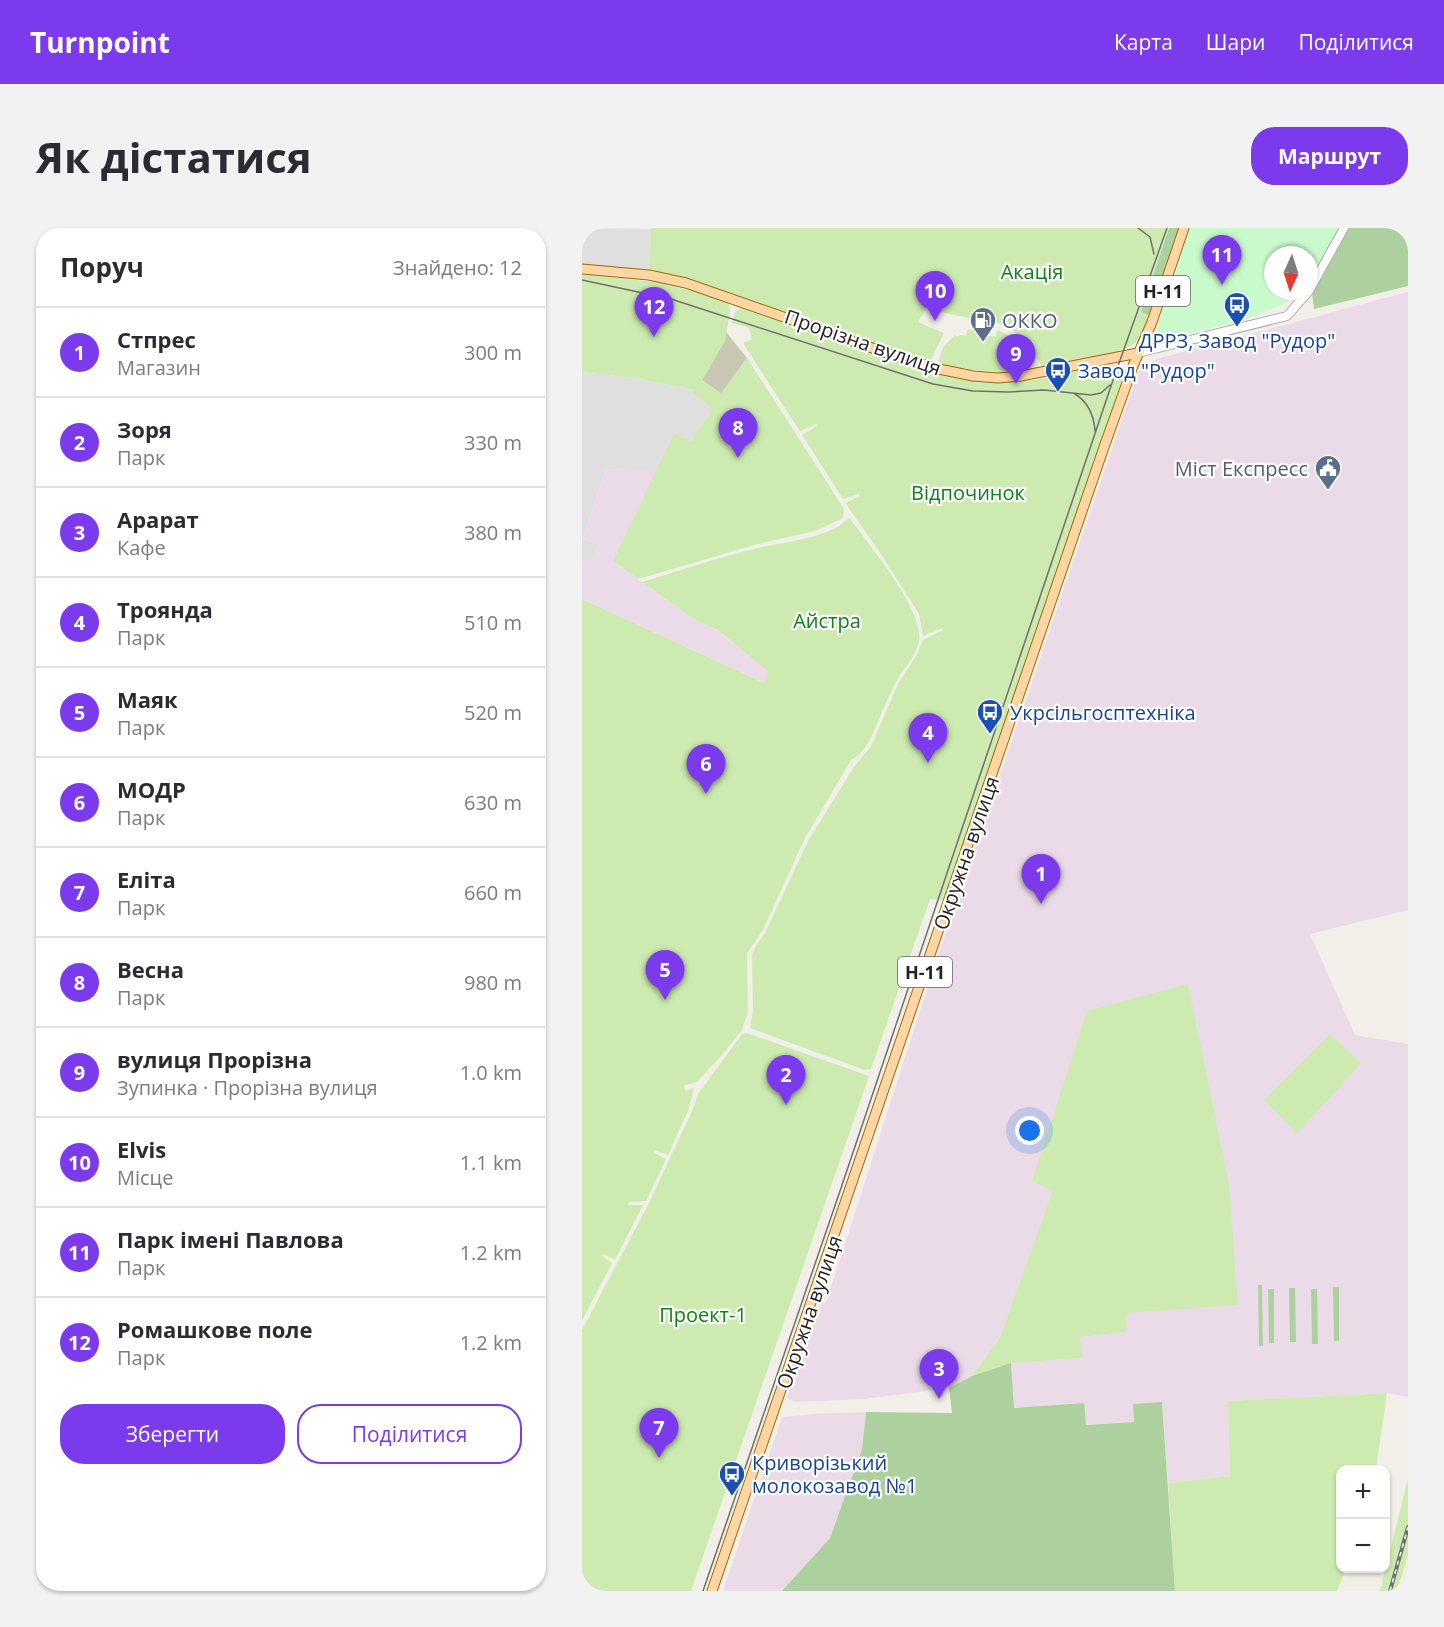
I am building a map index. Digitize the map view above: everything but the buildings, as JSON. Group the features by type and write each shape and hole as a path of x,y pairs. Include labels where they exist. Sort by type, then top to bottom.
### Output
{"main road":[{"name":"Н-11","path":"1138,353 1152,322 1184,228"},
{"name":"Прорізна вулиця","path":"582,269 648,275 686,283 898,357 973,376 998,378 1021,376 1138,353"},
{"name":"Окружна вулиця","path":"712,1591 1138,353"}],"street":[{"path":"1318,275 1344,228"},
{"name":"Прорізна вулиця","path":"1138,353 1287,316 1301,300"}],"shaded area":[{"path":"582,228 651,229 649,275 582,269"},
{"path":"1408,292 1408,910 1310,934 1355,1035 1408,1044 1408,1397 1387,1393 1229,1401 1230,1476 1168,1483 1162,1402 1134,1422 1085,1425 1083,1403 1014,1408 1011,1363 1081,1358 1080,1337 1125,1332 1127,1313 1229,1185 1032,1181 1054,1190 999,1339 972,1376 949,1388 865,1399 796,1402 787,1398 821,1302 825,1303 828,1297 934,967 1139,370 1147,363 1157,359"},
{"path":"726,332 747,358 721,394 702,380 725,341"},
{"path":"582,372 634,378 694,390 694,393 712,409 691,441 674,433 656,474 606,469 583,538 599,545 592,562 582,560"},
{"path":"606,469 656,474 613,561 689,616 715,629 769,671 764,683 582,599 582,560 592,562 599,545 583,538"},
{"path":"866,1412 862,1449 830,1538 782,1591 723,1591 782,1417"}],"green space":[{"name":"Акація","path":"649,228 1169,228 1141,312 1150,316 1138,341 1120,351 1043,367 1023,340 1007,325 949,314 927,307 918,322 944,333 929,364 921,357 903,352 894,355 649,275 651,229"},
{"path":"1169,228 1181,228 1150,316 1141,312"},
{"path":"1190,228 1338,228 1318,263 1318,246 1264,246 1264,300 1290,300 1275,308 1238,321 1166,339 1161,339 1156,334"},
{"path":"1349,228 1408,228 1408,286 1314,309 1313,300 1318,300 1318,283"},
{"path":"582,274 655,282 696,292 729,304 730,312 725,341 702,380 721,393 747,358 844,509 843,518 815,531 758,544 638,579 613,561 674,433 691,441 712,409 693,393 694,390 634,378 582,372"},
{"name":"Відпочинок","path":"740,308 936,373 987,383 1034,380 1110,365 1120,368 1124,375 944,900 930,899 871,1069 865,1070 750,1028 753,1011 752,956 808,841 854,767 871,746 898,684 916,656 923,640 943,630 941,628 923,636 919,614 846,504 860,496 858,494 843,499 802,435 817,426 816,424 800,431 744,345 744,342 752,340 749,328 732,323 735,312"},
{"path":"983,328 989,332 990,336 996,337 997,330 1008,335 1032,369 1008,372 985,371 938,363 943,347 955,335 957,337 966,336 967,330"},
{"name":"Айстра","path":"849,517 904,595 913,612 919,642 896,682 868,744 851,760 804,840 763,930 747,953 748,1011 742,1030 697,1082 684,1085 685,1091 694,1088 688,1111 668,1155 655,1150 654,1153 666,1159 646,1201 629,1202 628,1205 643,1205 615,1260 603,1254 602,1256 612,1263 582,1321 582,599 764,683 768,671 716,629 689,616 642,582 743,552 820,534 832,530"},
{"path":"1188,984 1229,1185 1238,1305 1127,1313 1126,1332 1080,1337 1082,1358 1011,1363 972,1376 999,1339 1053,1191 1032,1181 1087,1011"},
{"name":"Проект-1","path":"747,1033 869,1076 691,1591 582,1591 582,1330 649,1203 698,1094 742,1034"},
{"path":"1330,1034 1361,1063 1297,1134 1264,1100"},
{"path":"1258,1285 1262,1285 1263,1346 1259,1346"},
{"path":"1333,1287 1339,1287 1339,1341 1334,1341"},
{"path":"1289,1288 1295,1288 1296,1342 1290,1342"},
{"path":"1268,1289 1274,1289 1274,1343 1269,1343"},
{"path":"1311,1289 1317,1289 1318,1344 1312,1344"},
{"path":"1011,1363 1014,1408 1084,1403 1086,1425 1134,1422 1133,1404 1162,1402 1175,1591 782,1591 830,1538 862,1449 866,1412 952,1413 949,1388 972,1376"},
{"path":"1387,1393 1377,1465 1336,1465 1336,1573 1344,1573 1337,1591 1175,1591 1168,1483 1230,1476 1228,1401"},
{"path":"1408,1479 1408,1555 1397,1591 1380,1591 1384,1573 1390,1573 1390,1551"}],"tram line":[{"path":"1138,228 1150,237 1154,254"},
{"path":"703,1591 1112,383 1167,228"},
{"path":"582,280 671,299 933,384 973,391 1044,390 1091,395 1101,393 1110,385"},
{"path":"1075,394 1090,410 1095,431"}],"railway":[{"path":"1390,1591 1408,1527"}],"place":[{"name":"Парк імені Павлова","path":"1222,285"},
{"name":"Elvis","path":"935,321"},
{"name":"ДРРЗ, Завод \"Рудор\"","path":"1237,328"},
{"name":"Ромашкове поле","path":"654,337"},
{"name":"ОККО","path":"983,343"},
{"name":"вулиця Прорізна","path":"1016,384"},
{"name":"Завод \"Рудор\"","path":"1058,393"},
{"name":"Весна","path":"738,458"},
{"name":"Міст Експресс","path":"1328,491"},
{"name":"Укрсільгосптехніка","path":"990,735"},
{"name":"Троянда","path":"928,763"},
{"name":"МОДР","path":"706,794"},
{"name":"Стпрес","path":"1041,904"},
{"name":"Маяк","path":"665,1000"},
{"name":"Зоря","path":"786,1105"},
{"name":"Арарат","path":"939,1399"},
{"name":"Еліта","path":"659,1458"},
{"name":"Криворізький молокозавод №1","path":"732,1497"}]}
